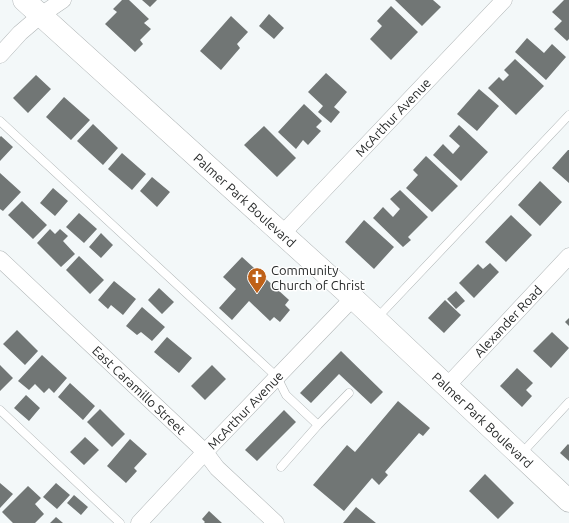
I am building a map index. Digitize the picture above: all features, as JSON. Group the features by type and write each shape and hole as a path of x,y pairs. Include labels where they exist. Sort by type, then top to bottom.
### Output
{"main road":[{"name":"Palmer Park Boulevard","path":"24,0 353,298 569,501"}],"street":[{"path":"0,55 20,33 41,15 63,0"},
{"name":"McArthur Avenue","path":"282,234 500,1"},
{"name":"Alexander Road","path":"447,386 569,256"},
{"name":"East Caramillo Street","path":"0,259 205,452 217,468 276,523"},
{"name":"McArthur Avenue","path":"139,523 276,377 353,298"}],"lane":[{"path":"376,320 569,115"},
{"path":"0,122 276,377 286,395 318,425"},
{"path":"281,467 349,393"},
{"path":"520,455 569,402"},
{"path":"0,410 120,523"}],"building":[{"path":"122,0 129,0 149,19 144,23 151,29 140,40 143,44 135,52 105,24 117,12 113,9"},
{"path":"142,0 157,0 150,7"},
{"path":"395,0 433,0 441,7 422,26"},
{"path":"564,0 569,0 569,39 567,41 554,29 562,21 552,12"},
{"path":"391,6 418,32 391,60 370,39 382,26 377,21"},
{"path":"269,14 284,28 274,39 259,26"},
{"path":"231,16 248,32 237,44 240,48 221,70 200,51"},
{"path":"527,38 544,53 552,44 566,57 546,80 515,52"},
{"path":"515,59 544,86 516,115 488,88 499,77 503,81 509,75 504,70"},
{"path":"326,73 347,92 334,107 340,112 331,123 318,112 323,106 308,92"},
{"path":"36,75 51,89 28,113 13,98"},
{"path":"479,89 499,106 477,131 457,114"},
{"path":"64,97 90,120 71,140 46,117"},
{"path":"304,104 322,121 316,127 321,131 308,145 303,140 296,149 278,132"},
{"path":"93,124 118,148 103,165 77,141"},
{"path":"459,125 488,152 461,181 433,155 443,144 453,154 460,146 449,136"},
{"path":"264,126 296,158 277,177 244,145"},
{"path":"1,136 13,147 0,161 0,137"},
{"path":"569,150 569,183 552,168"},
{"path":"122,153 146,174 132,190 108,169"},
{"path":"426,156 458,186 432,212 406,188 418,175 413,170"},
{"path":"0,173 21,192 3,211 0,209"},
{"path":"152,177 170,192 157,207 140,191"},
{"path":"540,181 562,202 540,226 518,205"},
{"path":"53,188 68,201 55,216 40,203"},
{"path":"400,190 428,217 408,237 411,240 403,247 373,218 383,207 393,217 400,209 390,199"},
{"path":"22,201 47,225 33,239 8,215"},
{"path":"79,213 97,229 84,243 66,227"},
{"path":"511,215 532,235 506,262 485,242"},
{"path":"364,220 394,247 374,269 345,242"},
{"path":"50,229 55,234 60,229 68,236 63,241 75,254 61,267 37,243"},
{"path":"101,233 113,245 101,258 89,247"},
{"path":"79,256 104,280 90,294 66,270"},
{"name":"Community Church of Christ","path":"242,257 289,300 285,305 290,310 280,322 274,317 270,321 249,301 232,320 219,308 236,289 223,277"},
{"path":"490,263 499,272 474,298 459,283 478,264 483,269"},
{"path":"114,281 136,299 123,315 111,305 108,309 98,300"},
{"path":"159,288 174,302 162,314 148,300"},
{"path":"456,291 465,301 456,309 447,299"},
{"path":"445,300 461,315 444,333 428,318"},
{"path":"142,307 165,327 152,341 141,332 137,335 126,326"},
{"path":"569,318 569,326 565,322"},
{"path":"17,330 38,351 25,365 3,344"},
{"path":"552,332 569,348 551,368 533,351"},
{"path":"167,337 192,358 179,373 154,352"},
{"path":"341,351 383,392 371,404 339,374 311,403 300,393"},
{"path":"42,355 67,378 54,393 49,388 44,393 35,384 29,390 18,381"},
{"path":"0,365 13,378 0,391"},
{"path":"212,365 226,379 205,400 191,386"},
{"path":"517,368 533,383 526,390 532,396 522,407 500,386"},
{"path":"70,383 95,406 83,420 58,397"},
{"path":"26,395 40,408 29,421 14,408"},
{"path":"398,401 430,428 423,436 419,433 385,472 388,475 379,485 372,478 344,511 313,485 347,445 355,452"},
{"path":"100,409 125,434 112,447 87,422"},
{"path":"284,410 296,422 257,461 245,450"},
{"path":"85,437 99,450 84,465 70,452"},
{"path":"130,439 147,454 134,468 137,471 126,483 107,466"},
{"path":"568,444 569,445 569,461 560,453"},
{"path":"485,474 514,503 498,519 469,491"},
{"path":"0,483 13,494 0,508"},
{"path":"56,483 70,495 57,509 43,497"},
{"path":"28,486 41,498 35,504 44,514 35,523 13,523 2,512"},
{"path":"74,495 88,507 81,515 67,503"},
{"path":"356,507 376,523 343,523"},
{"path":"209,511 222,523 204,523 205,522 202,519"},
{"path":"56,517 63,523 50,523"}],"place":[{"name":"Community Church of Christ","path":"257,294"}]}
